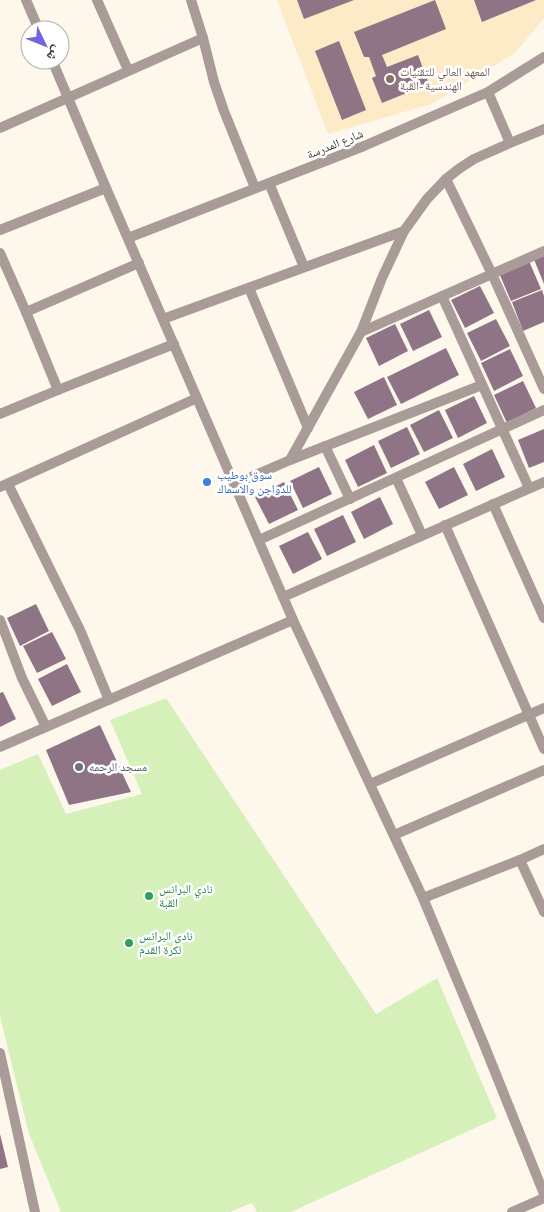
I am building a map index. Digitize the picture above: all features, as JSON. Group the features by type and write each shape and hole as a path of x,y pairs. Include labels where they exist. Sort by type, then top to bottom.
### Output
{"street":[{"path":"26,0 35,20"},
{"path":"97,0 128,70"},
{"path":"191,0 214,82 255,188"},
{"path":"0,128 203,38"},
{"name":"شارع المدرسة","path":"128,238 364,146 488,92 544,57"},
{"path":"56,70 293,620 423,898 544,1194"},
{"path":"488,92 510,143"},
{"path":"290,460 361,332 382,278 404,231 428,199 446,179 474,159 544,130"},
{"path":"446,179 492,274 544,389"},
{"path":"269,183 304,268"},
{"path":"0,230 106,188"},
{"path":"163,319 404,231"},
{"path":"361,332 544,251"},
{"path":"0,253 58,390"},
{"path":"26,312 138,263"},
{"path":"248,288 308,428"},
{"path":"442,296 529,488"},
{"path":"0,414 174,344"},
{"path":"235,484 290,460 482,385"},
{"path":"109,700 80,630 4,486 197,398"},
{"path":"259,540 544,410"},
{"path":"325,446 350,499"},
{"path":"396,478 422,535"},
{"path":"283,597 544,482"},
{"path":"493,504 544,618"},
{"path":"445,525 544,749"},
{"path":"0,620 22,678 46,727"},
{"path":"0,747 293,620"},
{"path":"370,784 544,708"},
{"path":"394,835 544,770"},
{"path":"423,898 544,849"},
{"path":"520,860 544,912"},
{"path":"0,1054 35,1212"},
{"path":"512,1212 544,1198"}],"shaded area":[{"name":"المعهد العالي للتقنيات الهندسية -القبة","path":"277,0 544,0 544,18 515,53 431,104 328,134"}],"green space":[{"name":"نادي البرانس القبة","path":"166,698 376,1014 437,978 497,1118 291,1212 257,1212 252,1203 230,1212 61,1212 29,1134 0,1016 0,770 38,754 66,814 142,794 110,720"}],"building":[{"path":"297,0 354,0 304,19"},
{"path":"435,0 446,29 382,55 387,67 418,55 429,84 382,103 372,78 376,76 369,57 364,57 354,32"},
{"path":"474,0 536,0 482,22"},
{"path":"339,41 366,110 342,120 315,51"},
{"path":"544,253 544,284 533,257"},
{"path":"529,261 541,289 511,301 499,273"},
{"path":"480,286 494,313 465,328 451,300"},
{"path":"542,290 544,296 544,322 523,331 512,302"},
{"path":"429,310 442,337 413,351 400,324"},
{"path":"496,319 510,346 481,361 467,333"},
{"path":"395,324 408,351 379,366 366,338"},
{"path":"446,348 459,375 401,404 387,377"},
{"path":"510,349 523,376 494,391 481,363"},
{"path":"384,377 397,405 368,419 354,392"},
{"path":"523,381 536,408 507,423 494,395"},
{"path":"474,396 487,423 458,438 445,410"},
{"path":"439,410 453,438 424,452 410,425"},
{"path":"407,427 420,454 391,468 378,441"},
{"path":"544,429 544,462 529,468 518,440"},
{"path":"374,445 387,473 358,487 345,460"},
{"path":"492,449 505,477 476,491 463,464"},
{"path":"319,467 332,494 303,508 290,481"},
{"path":"454,467 468,495 439,509 425,482"},
{"path":"284,482 298,510 269,524 255,497"},
{"path":"380,497 393,524 364,539 351,512"},
{"path":"343,515 356,542 327,556 314,529"},
{"path":"308,532 322,559 293,574 279,546"},
{"path":"36,604 49,631 20,646 7,618"},
{"path":"52,632 66,659 37,673 23,646"},
{"path":"67,664 81,692 52,706 38,679"},
{"path":"3,692 16,719 0,727 0,693"},
{"path":"100,725 131,792 69,805 46,750"},
{"path":"0,1134 8,1167 0,1169"}],"place":[{"name":"المعهد العالي للتقنيات الهندسية -القبة","path":"390,79"},
{"name":"سوق بوطيب للدواجن والاسماك","path":"207,482"},
{"name":"مسجد الرحمه","path":"79,767"},
{"name":"نادي البرانس القبة","path":"149,896"},
{"name":"نادي البرانس لكرة القدم","path":"129,943"}]}
